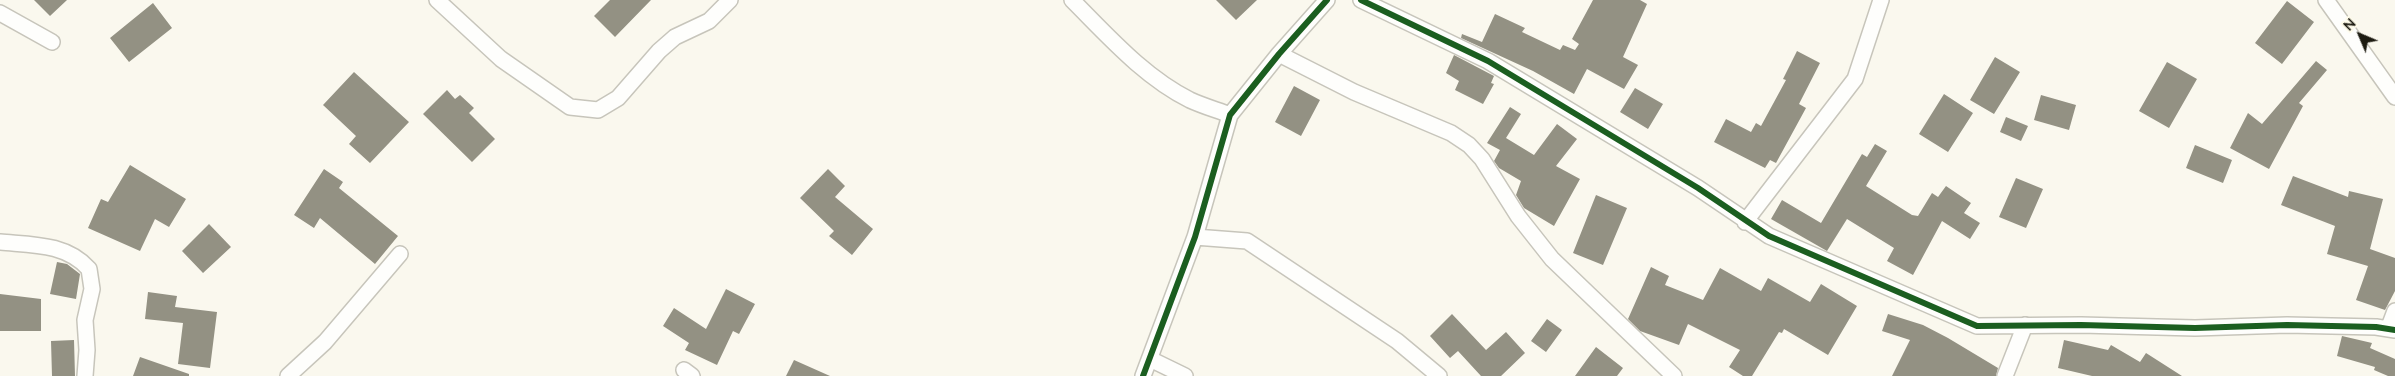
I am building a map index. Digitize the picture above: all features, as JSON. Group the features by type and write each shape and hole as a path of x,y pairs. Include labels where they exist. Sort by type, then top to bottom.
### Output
{"street":[{"path":"437,0 501,59 570,107 598,110 618,98 658,51 675,37 709,21 730,0"},
{"path":"1072,0 1127,55 1154,77 1190,100 1230,115"},
{"path":"1143,376 1196,237 1230,115 1278,54 1327,0"},
{"path":"1360,0 1459,49 1488,61 1698,188 1745,222 1769,236 1977,326 2195,328 2287,325 2392,328 2395,311"},
{"path":"1745,222 1855,79 1881,0"},
{"path":"2326,0 2395,96"},
{"path":"0,13 52,42"},
{"path":"1278,54 1354,92 1451,133 1469,145 1482,159 1518,216 1552,259 1674,376"},
{"path":"1196,237 1247,241 1397,341 1439,376"},
{"path":"0,242 35,244 67,252 89,269 92,289 85,320 87,350 85,376"},
{"path":"288,376 325,342 400,254"},
{"path":"2005,376 2025,325"},
{"path":"1150,359 1185,376"}],"building":[{"path":"34,0 67,0 50,16"},
{"path":"610,0 651,0 615,37 594,16"},
{"path":"1216,0 1257,0 1236,20"},
{"path":"1593,0 1640,0 1647,4 1623,57 1638,65 1624,89 1587,69 1574,94 1533,71 1461,38 1462,34 1482,42 1495,14 1525,28 1522,32 1560,50 1563,45 1575,50 1579,44 1572,39"},
{"path":"2287,1 2314,22 2282,64 2255,43"},
{"path":"153,3 172,28 129,62 110,38"},
{"path":"1797,51 1820,63 1799,104 1806,108 1776,163 1770,160 1765,168 1714,142 1726,119 1751,132 1756,123 1761,126 1786,80 1783,79"},
{"path":"1454,55 1494,76 1491,83 1494,84 1483,104 1455,90 1459,81 1446,73"},
{"path":"1995,57 2020,72 1994,114 1970,100"},
{"path":"2316,61 2327,70 2299,103 2303,106 2269,169 2230,148 2248,113 2262,124"},
{"path":"2167,62 2197,79 2169,128 2139,111"},
{"path":"354,72 409,122 370,163 349,144 356,136 323,105"},
{"path":"1294,86 1320,100 1301,136 1275,122"},
{"path":"1635,88 1663,104 1648,129 1620,112"},
{"path":"447,90 455,99 460,95 474,108 469,113 495,139 472,162 423,114"},
{"path":"1944,94 1973,113 1948,152 1919,134"},
{"path":"2041,95 2076,105 2069,130 2034,120"},
{"path":"1510,107 1521,114 1506,138 1534,155 1557,124 1577,139 1556,166 1580,179 1554,226 1524,208 1516,195 1521,181 1499,168 1494,161 1500,150 1487,143"},
{"path":"2006,117 2028,126 2021,141 2000,132"},
{"path":"1875,144 1887,151 1866,186 1912,215 1918,216 1932,193 1938,197 1946,186 1971,203 1964,213 1980,223 1970,239 1942,221 1913,275 1887,261 1894,248 1847,219 1827,251 1771,219 1782,200 1821,223 1862,154 1867,157"},
{"path":"2195,145 2232,160 2223,183 2186,168"},
{"path":"130,165 186,199 169,227 155,219 140,251 88,228 101,199 108,202"},
{"path":"324,169 343,182 339,188 398,236 375,264 320,218 314,228 294,215"},
{"path":"828,169 845,186 835,197 873,229 852,255 829,236 834,231 800,198"},
{"path":"2293,176 2348,197 2349,191 2383,199 2370,249 2395,258 2395,291 2385,310 2356,300 2368,266 2327,254 2335,226 2281,205"},
{"path":"2016,178 2043,189 2026,228 1999,217"},
{"path":"1596,195 1627,208 1603,265 1573,253"},
{"path":"209,224 231,247 203,273 182,251"},
{"path":"57,262 67,264 80,274 76,299 50,294"},
{"path":"1651,267 1669,276 1665,285 1703,300 1720,268 1761,291 1768,278 1810,302 1821,284 1857,306 1828,355 1784,329 1782,333 1779,332 1752,376 1743,376 1729,367 1740,350 1688,324 1679,345 1640,331 1628,319"},
{"path":"726,289 755,304 739,334 733,331 717,365 685,350 689,343 663,326 674,308 706,329"},
{"path":"148,292 177,296 175,307 217,312 210,368 178,364 183,323 145,319"},
{"path":"0,294 41,299 41,331 0,331"},
{"path":"1452,314 1486,350 1506,332 1525,353 1501,376 1481,376 1458,351 1450,358 1430,336"},
{"path":"1888,314 1923,325 1948,338 1998,368 1996,376 1892,376 1910,340 1882,331"},
{"path":"1547,319 1562,330 1546,352 1531,341"},
{"path":"2342,336 2372,343 2370,348 2395,359 2395,376 2388,376 2374,370 2375,367 2337,356"},
{"path":"74,340 75,376 52,376 51,341"},
{"path":"2064,340 2108,350 2111,345 2140,362 2146,353 2182,376 2092,376 2058,368"},
{"path":"1596,347 1623,368 1617,376 1575,376"},
{"path":"140,357 189,374 189,376 133,376"},
{"path":"794,360 830,376 786,376"}],"cycle path":[{"path":"1143,376 1195,237 1230,115 1279,54 1327,0"},
{"path":"1361,0 1488,61 1698,188 1769,236 1977,326 2081,325 2195,328 2287,325 2376,327 2395,330"}]}
